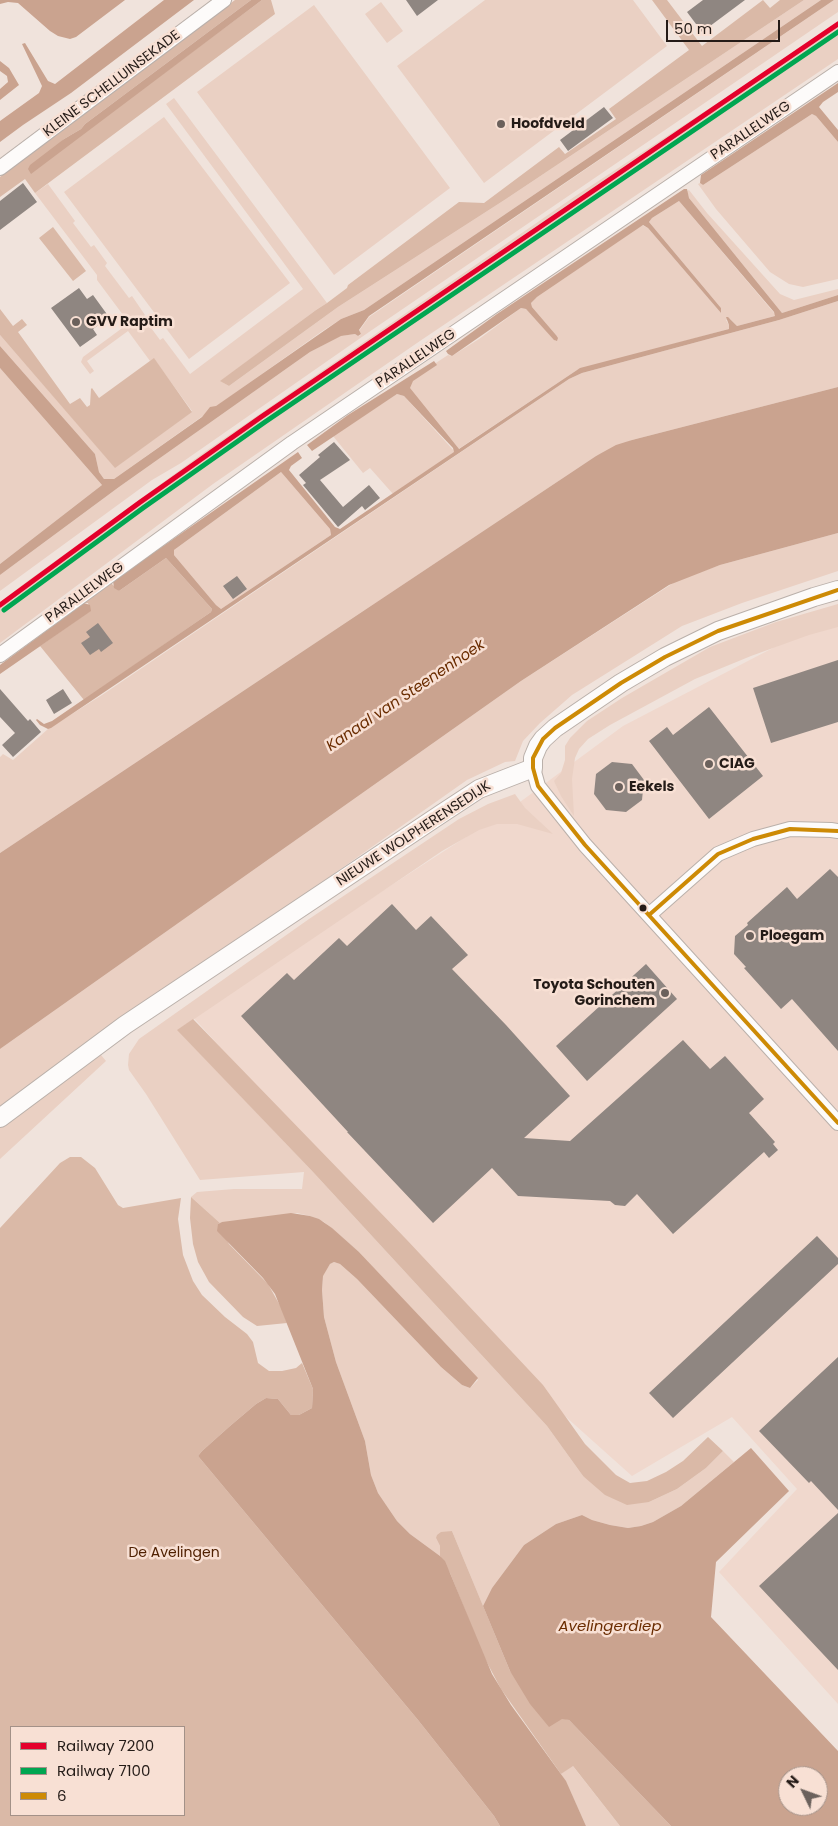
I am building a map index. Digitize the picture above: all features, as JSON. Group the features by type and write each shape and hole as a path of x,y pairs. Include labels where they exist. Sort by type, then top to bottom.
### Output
{"street":[{"name":"KLEINE SCHELLUINSEKADE","path":"0,168 224,0"},
{"name":"PARALLELWEG","path":"0,655 292,443 838,72"},
{"path":"838,590 718,631 665,657 621,683 555,728 543,739 533,758 533,768 538,786 585,844 838,1123"},
{"name":"NIEUWE WOLPHERENSEDIJK","path":"0,1118 125,1025 479,789 533,768"},
{"path":"649,915 718,854 753,839 790,829 831,830 838,832"}],"shaded area":[{"name":"Hoofdveld","path":"485,0 633,0 667,46 484,183 397,66"},
{"path":"804,0 821,0 364,310 341,319 321,332 114,479 104,479 99,472 95,454 0,346 0,335 115,467 192,411 154,359 150,361 128,331 87,361 94,371 90,374 81,362 83,357 129,323 97,280 97,275 35,193 48,184 75,221 73,223 91,247 94,245 107,263 105,266 129,298 132,296 145,315 143,317 160,340 163,338 190,374 303,289 166,104 174,98 327,303 221,381 229,386 338,307 506,199"},
{"path":"834,0 838,0 838,12 369,332 181,463 152,480 0,591 0,575 119,487 310,352 340,336 361,335 359,331 369,317"},
{"path":"381,2 403,31 387,43 365,14"},
{"path":"314,5 450,188 334,275 197,92"},
{"path":"838,24 838,59 417,343 213,484 0,643 0,602 25,583 206,451 574,197"},
{"path":"812,114 816,116 838,142 838,279 803,287 789,284 770,272 716,209 698,184 703,185"},
{"path":"164,117 290,283 189,359 64,192"},
{"path":"689,190 707,213 780,294 794,300 838,289 838,295 782,313 689,198 687,191"},
{"path":"679,201 775,316 737,326 730,319 726,320 729,329 577,370 457,450 401,386 448,355 452,356 479,339 521,308 526,309 556,341 556,335 532,307 531,303 642,225 648,228 721,313 721,308 649,222 652,218"},
{"path":"838,301 838,387 632,440 596,456 0,853 0,757 3,754 13,760 48,729 102,695 569,379 582,373 779,320"},
{"path":"0,368 102,485 0,564"},
{"path":"397,394 404,396 455,452 393,494 370,468 363,473 333,436"},
{"path":"281,472 330,529 331,535 221,609 174,555 174,550"},
{"path":"838,533 838,571 742,603 682,626 572,695 523,741 515,761 505,762 467,780 217,956 30,1084 0,1109 0,1049 521,681 678,580 720,565"},
{"path":"838,604 838,627 809,635 751,656 695,679 588,739 579,749 575,758 572,779 574,816 554,781 561,773 565,760 565,746 570,738 587,721 622,698 710,647 776,622"},
{"path":"838,618 838,1704 719,1572 797,1489 732,1417 632,1476 518,1374 191,1015 520,802 623,726 817,625"},
{"path":"515,794 525,808 553,834 517,824 497,824 479,830 442,851 178,1030 313,1172 547,1426 583,1476 649,1502 677,1489 706,1468 723,1451 734,1462 681,1506 653,1522 628,1528 592,1520 582,1515 556,1524 524,1545 492,1588 483,1606 452,1531 436,1538 440,1546 440,1556 410,1534 397,1521 378,1493 371,1475 365,1441 336,1362 324,1317 323,1275 330,1264 334,1262 340,1264 357,1279 441,1367 462,1385 470,1388 478,1380 359,1252 324,1222 297,1213 220,1223 191,1197 197,1192 234,1189 302,1189 304,1172 200,1180 129,1070 128,1065 129,1054 139,1039 309,919 459,819 488,804"},
{"path":"101,1055 106,1061 0,1159 0,1127 21,1109"},
{"path":"572,1765 620,1826 586,1826 561,1774"}],"green space":[{"path":"235,0 251,0 85,124 81,129 64,139 39,166 262,0 271,0 275,14 35,193 25,179 0,197 0,177 15,164"},
{"path":"652,0 667,0 702,46 763,0 770,8 780,0 804,0 506,199 338,307 229,386 220,381 327,303 347,288 348,285 459,202 484,203 559,147 565,154 616,119 609,109 689,50"},
{"path":"53,227 86,271 73,281 39,238"},
{"path":"0,309 13,326 22,319 27,325 18,332 70,404 80,398 87,407 90,405 92,388 99,398 154,358 192,412 115,468 0,335"},
{"path":"166,558 212,609 211,612 84,700 40,646 90,611 88,603 84,603 113,581 112,584 119,591"},
{"path":"193,1019 406,1239 543,1385 585,1444 616,1475 630,1483 647,1481 683,1461 708,1437 723,1451 706,1468 677,1489 649,1502 627,1505 605,1495 583,1476 547,1426 313,1172 177,1030"},
{"name":"De Avelingen","path":"70,1157 81,1157 95,1168 118,1205 123,1208 181,1198 178,1219 183,1255 193,1281 202,1295 225,1317 247,1334 253,1342 258,1363 269,1371 282,1371 296,1368 302,1363 313,1389 312,1408 299,1415 291,1415 278,1399 266,1398 230,1426 198,1456 418,1720 500,1826 0,1826 0,1228 60,1163"},
{"path":"191,1197 220,1223 218,1224 229,1244 268,1284 282,1309 287,1323 257,1326 243,1317 209,1282 198,1262 193,1244 190,1218"},
{"path":"452,1531 510,1671 559,1720 563,1718 569,1720 671,1826 620,1826 573,1766 561,1774 501,1689 483,1655 450,1573 440,1556 437,1535 441,1532"}],"water":[{"path":"0,0 125,0 76,37 70,39 58,36 50,31 18,3 8,2 0,4"},
{"path":"164,0 194,0 71,93 0,142 0,121 39,93 42,86 22,44 25,43 48,81 55,84"},
{"path":"251,0 262,0 31,174 28,169 30,165 64,139 81,129 85,124"},
{"path":"821,0 834,0 369,316 359,330 361,334 358,336 355,334 341,336 310,352 119,487 0,575 0,564 102,485 0,368 0,346 95,454 99,472 104,479 114,479 202,417 210,407 216,406 341,319 364,310"},
{"path":"0,61 9,68 19,85 0,100 0,89 8,82 7,76 0,71"},
{"path":"838,83 838,92 819,107 838,130 838,142 816,116 812,114 703,185 700,183 701,175"},
{"path":"684,189 687,189 689,198 782,313 838,295 838,301 779,320 582,373 569,379 51,728 48,729 40,725 37,719 44,724 52,721 211,612 212,609 166,558 119,591 114,588 113,581 298,452 302,458 291,466 289,470 335,527 340,529 454,452 453,448 404,396 397,394 312,451 307,445 348,415 434,361 437,365 413,381 410,388 459,449 580,368 729,329 726,317 737,326 775,316 774,312 679,201 652,218 649,222 721,308 721,313 648,228 643,225 531,303 532,307 556,335 557,341 526,309 521,308 452,356 448,354 446,351 497,314","holes":["281,472 330,529 331,535 221,609 174,555 174,550"]},
{"name":"Kanaal van Steenenhoek","path":"838,387 838,533 720,565 669,585 521,681 0,1049 0,853 596,456 616,445 632,440"},
{"path":"84,603 90,605 91,611 0,674 0,665"},
{"path":"291,1213 319,1219 332,1228 359,1252 478,1378 470,1388 462,1385 441,1367 357,1279 340,1264 334,1262 330,1264 323,1276 324,1317 336,1362 365,1441 371,1475 378,1493 397,1521 410,1534 445,1561 492,1674 511,1705 566,1781 586,1826 500,1826 418,1720 198,1456 230,1426 266,1398 278,1399 291,1415 299,1415 312,1408 313,1389 275,1294 263,1278 217,1231 218,1224 222,1222"},
{"name":"Avelingerdiep","path":"751,1448 789,1491 716,1562 711,1617 838,1751 838,1826 671,1826 569,1720 562,1719 549,1727 530,1704 510,1671 483,1606 492,1588 524,1545 556,1524 582,1515 592,1520 628,1528 653,1522 681,1506"}],"building":[{"path":"406,0 438,0 417,16"},
{"path":"703,0 745,0 702,32 687,12"},
{"path":"604,107 613,118 568,151 560,140"},
{"path":"23,183 37,202 0,230 0,201"},
{"path":"79,288 87,299 93,295 109,317 93,329 97,335 80,347 51,308"},
{"path":"334,442 350,460 320,480 343,507 369,485 380,498 365,510 362,506 338,527 303,485 306,483 299,475 320,457 318,455"},
{"path":"237,576 247,589 233,599 223,586"},
{"path":"98,623 113,643 101,652 99,649 90,655 81,643 90,637 86,632"},
{"path":"838,660 838,722 771,743 753,688"},
{"path":"0,689 28,721 30,719 41,732 13,757 2,745 15,733 0,717"},
{"path":"63,689 72,703 54,714 46,700"},
{"path":"709,707 763,776 709,819 649,741 667,727 673,735"},
{"path":"612,762 632,764 644,780 642,800 626,812 606,810 594,794 596,774"},
{"path":"830,869 838,877 838,1051 792,999 781,1009 734,954 735,936 787,887 797,899"},
{"path":"392,904 416,930 431,916 468,955 452,969 570,1096 524,1138 570,1141 683,1040 710,1069 725,1056 764,1099 749,1113 775,1142 773,1144 778,1150 769,1158 764,1152 673,1234 637,1194 625,1206 615,1205 610,1201 518,1196 492,1168 433,1223 241,1016 287,973 294,980 339,938 347,946"},
{"path":"646,964 677,999 587,1081 556,1046"},
{"path":"817,1236 838,1258 838,1264 673,1418 649,1393"},
{"path":"838,1357 838,1510 759,1431"},
{"path":"838,1513 838,1670 759,1586"}],"rail line":[{"name":"7200","path":"0,605 139,503 261,417 838,24"},
{"name":"7100","path":"4,610 143,508 265,422 838,32"}],"transit line":[{"name":"6","path":"838,590 718,631 665,657 621,683 555,728 543,739 533,758 533,768 538,786 585,845 838,1123"},
{"name":"6","path":"649,915 718,854 753,839 790,829 838,831"}],"place":[{"name":"Hoofdveld","path":"501,124"},
{"name":"GVV Raptim","path":"76,322"},
{"name":"CIAG","path":"709,764"},
{"name":"Eekels","path":"619,787"},
{"name":"Ploegam","path":"750,936"},
{"name":"Toyota Schouten Gorinchem","path":"665,993"}]}
